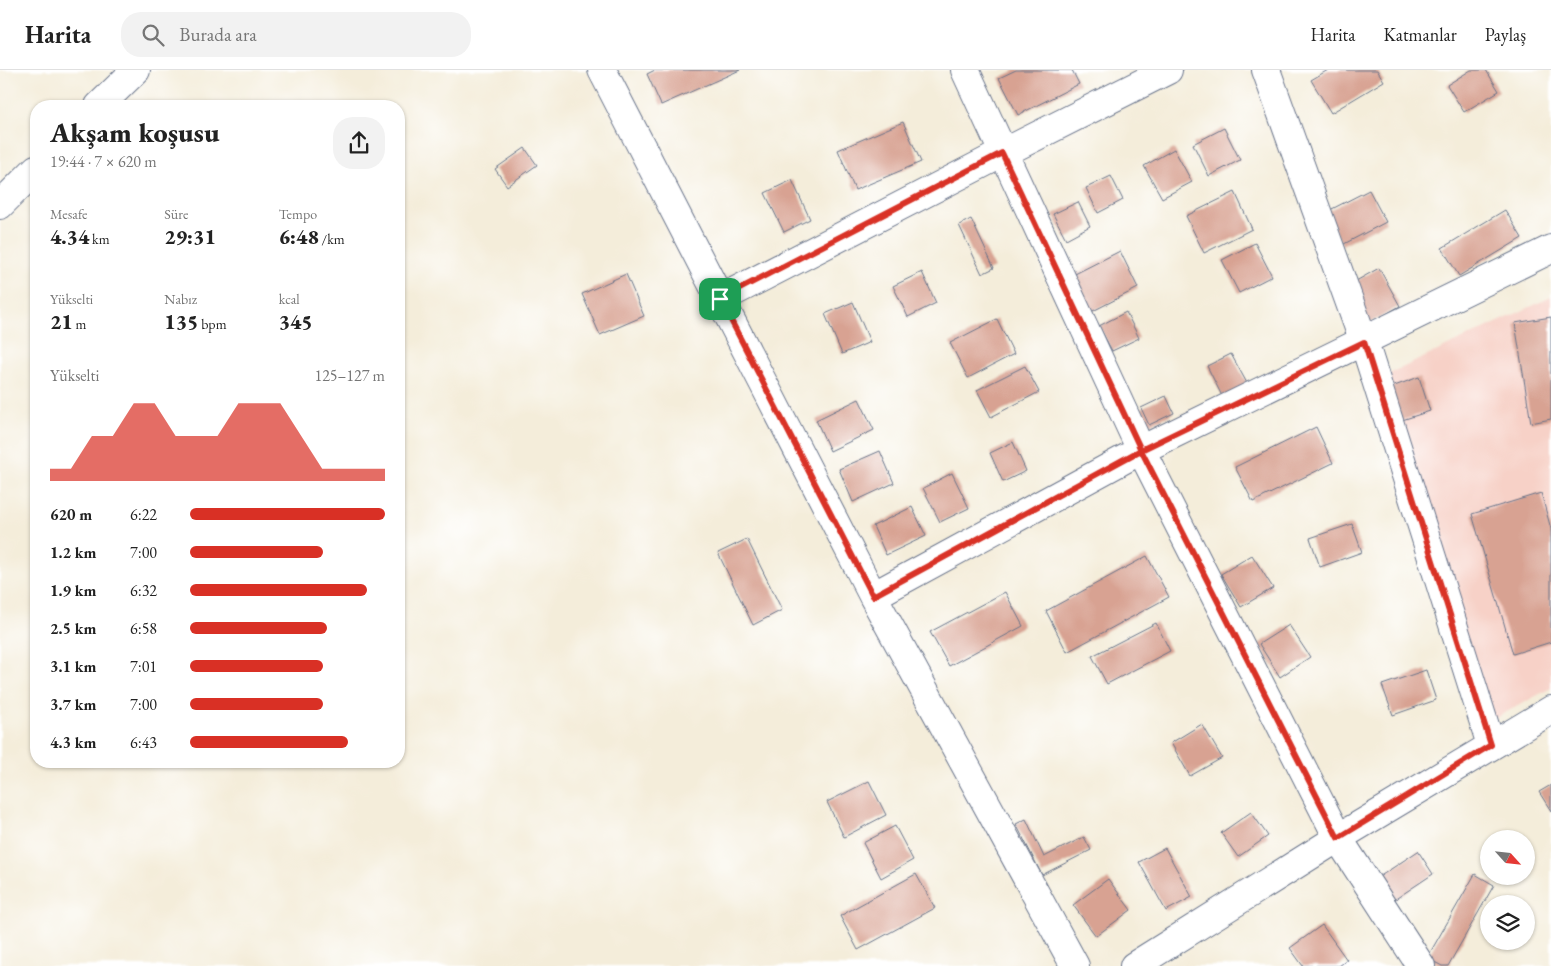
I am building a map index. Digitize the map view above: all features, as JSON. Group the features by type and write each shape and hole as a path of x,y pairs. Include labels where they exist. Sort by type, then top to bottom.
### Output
{"street":[{"path":"105,100 136,70"},
{"path":"602,70 873,596 1075,966"},
{"path":"965,70 1141,450 1338,838 1421,966"},
{"path":"720,299 1002,153 1168,70"},
{"path":"1266,70 1364,342 1491,745"},
{"path":"0,205 30,175"},
{"path":"873,596 1141,450 1551,249"},
{"path":"1134,966 1338,838 1551,710"}],"shaded area":[{"path":"1551,297 1551,688 1486,723 1366,385"}],"building":[{"path":"655,70 740,70 661,105 647,74"},
{"path":"1016,70 1072,70 1079,84 1018,115 999,78"},
{"path":"1328,70 1377,70 1384,81 1331,113 1311,80"},
{"path":"1471,70 1486,70 1499,91 1464,112 1447,85"},
{"path":"903,122 921,162 855,190 838,150"},
{"path":"1224,128 1240,160 1209,176 1193,144"},
{"path":"525,148 537,165 507,186 495,169"},
{"path":"1174,149 1192,182 1162,198 1144,166"},
{"path":"1111,176 1123,200 1098,213 1086,188"},
{"path":"792,180 810,219 784,232 765,193"},
{"path":"1369,190 1386,222 1342,245 1326,212"},
{"path":"1235,192 1252,229 1204,253 1186,216"},
{"path":"1078,202 1090,226 1066,239 1053,214"},
{"path":"1505,210 1522,238 1459,276 1442,248"},
{"path":"971,219 994,268 982,274 959,225"},
{"path":"1255,243 1272,276 1239,293 1222,260"},
{"path":"1120,251 1138,288 1091,312 1073,275"},
{"path":"1379,268 1400,306 1370,323 1349,285"},
{"path":"922,272 936,303 908,317 893,286"},
{"path":"626,274 644,316 600,335 582,294"},
{"path":"853,302 870,342 842,354 825,314"},
{"path":"1126,312 1139,338 1112,351 1099,326"},
{"path":"1551,317 1551,419 1531,423 1515,323"},
{"path":"997,319 1014,354 968,378 950,343"},
{"path":"1231,354 1248,385 1223,398 1207,366"},
{"path":"1025,366 1039,392 991,417 977,390"},
{"path":"1419,377 1430,411 1399,421 1389,388"},
{"path":"1166,396 1174,413 1149,425 1141,408"},
{"path":"859,399 874,430 830,451 816,420"},
{"path":"1316,427 1333,463 1253,502 1235,467"},
{"path":"1013,442 1026,471 1003,482 990,453"},
{"path":"880,451 894,483 853,502 839,469"},
{"path":"952,473 969,508 940,522 923,488"},
{"path":"1541,493 1551,529 1551,642 1513,654 1472,514"},
{"path":"912,507 926,536 886,555 873,526"},
{"path":"1352,524 1362,552 1320,567 1310,538"},
{"path":"747,539 782,610 753,625 718,553"},
{"path":"1252,555 1273,588 1241,607 1221,574"},
{"path":"1147,556 1169,597 1067,652 1046,611"},
{"path":"1005,592 1023,626 949,666 930,632"},
{"path":"1156,623 1170,651 1107,684 1092,656"},
{"path":"1289,625 1310,657 1280,677 1259,644"},
{"path":"1426,670 1436,700 1393,715 1382,685"},
{"path":"1202,724 1222,758 1190,776 1171,743"},
{"path":"869,781 886,815 844,837 827,802"},
{"path":"1551,785 1551,811 1539,792"},
{"path":"1251,812 1268,836 1238,857 1221,833"},
{"path":"1026,819 1044,857 1084,837 1091,850 1042,875 1016,824"},
{"path":"895,826 913,860 881,878 863,843"},
{"path":"1165,848 1192,897 1166,911 1139,862"},
{"path":"1418,851 1433,874 1394,900 1379,877"},
{"path":"916,874 935,908 858,950 840,916"},
{"path":"1475,874 1480,877 1480,885 1494,885 1488,895 1480,895 1480,910 1448,966 1442,966 1427,958"},
{"path":"1108,879 1131,910 1096,936 1073,905"},
{"path":"1322,925 1347,960 1339,966 1303,966 1290,948"}],"route":[{"path":"720,299 873,596 1141,450 1338,838 1491,745 1364,342 1141,450 1002,153 720,299"}]}
